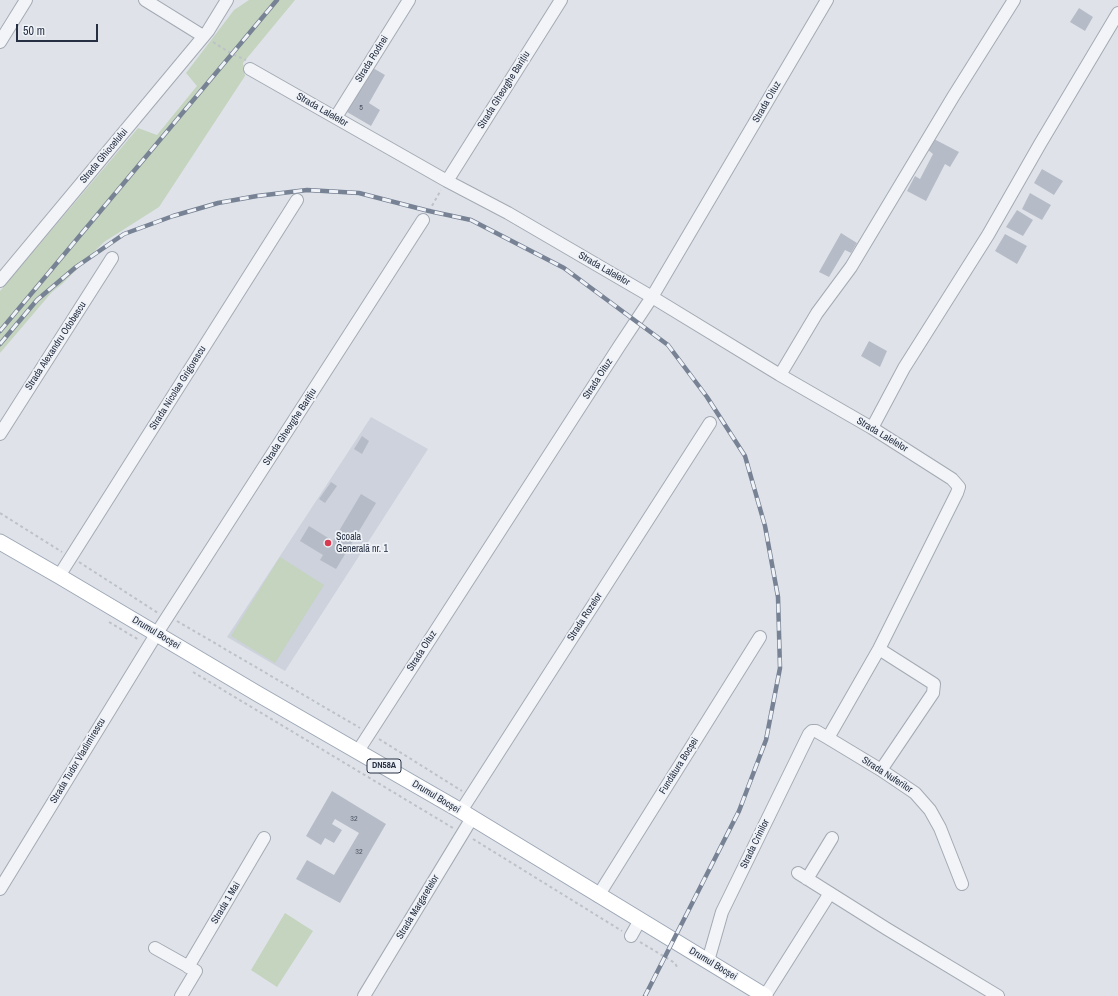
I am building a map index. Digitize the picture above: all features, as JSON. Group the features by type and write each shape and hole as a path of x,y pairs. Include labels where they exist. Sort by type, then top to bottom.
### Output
{"main road":[{"name":"Drumul Bocșei","path":"0,542 466,815 765,996"}],"street":[{"path":"0,42 26,0"},
{"path":"145,0 206,33"},
{"name":"Strada Ghiocelului","path":"0,281 206,33 227,0"},
{"name":"Strada Rodnei","path":"336,117 409,0"},
{"name":"Strada Gheorghe Barițiu","path":"447,181 561,0"},
{"name":"Strada Oituz","path":"358,751 620,345 652,298 827,0"},
{"path":"780,375 817,313 851,267 953,97 1014,0"},
{"path":"872,428 904,368 988,234 1118,13"},
{"name":"Strada Lalelelor","path":"250,69 447,181 508,213 872,428 952,479 959,487 957,493 879,649"},
{"name":"Strada Nicolae Grigorescu","path":"59,576 296,200"},
{"name":"Strada Gheorghe Barițiu","path":"157,633 423,220"},
{"name":"Strada Alexandru Odobescu","path":"0,434 112,258"},
{"name":"Strada Rozelor","path":"466,815 471,796 710,423"},
{"name":"Strada Tudor Vladimirescu","path":"0,889 157,633"},
{"name":"Fundătura Bocșei","path":"598,896 760,637"},
{"path":"828,738 879,649 934,684 933,693 881,770"},
{"name":"Strada Nuferilor","path":"812,731 816,731 828,738 881,770 915,793 930,810 940,828 962,884"},
{"name":"Strada Crinilor","path":"708,961 722,912 809,734 812,731"},
{"name":"Strada Margaretelor","path":"364,996 466,815"},
{"name":"Strada 1 Mai","path":"188,967 264,838"},
{"path":"832,838 803,876 998,996"},
{"path":"765,996 830,893"},
{"path":"631,936 640,920"},
{"path":"155,948 196,971 182,996"}],"path":[{"path":"206,33 232,54 254,63 250,69"},
{"path":"423,220 447,181"},
{"path":"0,513 64,552"},
{"path":"78,561 158,613"},
{"path":"177,622 369,733 471,796"},
{"path":"192,671 441,820"},
{"path":"471,838 675,963 678,969"}],"shaded area":[{"name":"Școala Generală nr. 1","path":"371,417 428,449 285,671 227,637"}],"green space":[{"path":"249,0 295,0 243,63 245,76 159,207 104,242 52,292 0,353 0,291 138,128 157,135 197,86 186,73 234,10"},
{"path":"280,557 324,585 275,663 231,636"},
{"path":"285,913 313,931 277,987 251,970"}],"building":[{"path":"1079,8 1093,17 1085,31 1070,22"},
{"path":"373,68 385,75 369,103 380,110 371,126 347,112"},
{"path":"934,139 959,152 950,167 945,164 926,201 907,191 915,176 920,179 933,154 928,150"},
{"path":"1042,169 1063,181 1054,195 1034,183"},
{"path":"1030,193 1051,205 1042,220 1022,209"},
{"path":"1017,210 1033,220 1023,236 1006,227"},
{"path":"841,233 857,243 851,253 845,250 829,277 819,272"},
{"path":"1005,234 1027,246 1017,264 995,251"},
{"path":"869,341 887,351 880,367 861,356"},
{"path":"362,436 369,441 362,454 354,449"},
{"path":"331,482 337,486 325,503 319,499"},
{"path":"361,494 376,503 336,569 320,560 323,555 300,541 309,526 333,541"},
{"path":"332,791 386,824 340,903 296,879 307,860 334,875 359,833 335,819 332,824 342,830 334,843 325,838 321,845 306,836"}],"railway":[{"path":"0,331 277,0"},
{"path":"0,344 37,300 76,267 124,234 173,216 218,203 257,196 307,190 359,193 471,220 564,268 668,345 707,397 745,456 765,526 778,597 780,668 766,740 739,811 645,996"}],"place":[{"name":"Școala Generală nr. 1","path":"328,543"}]}
